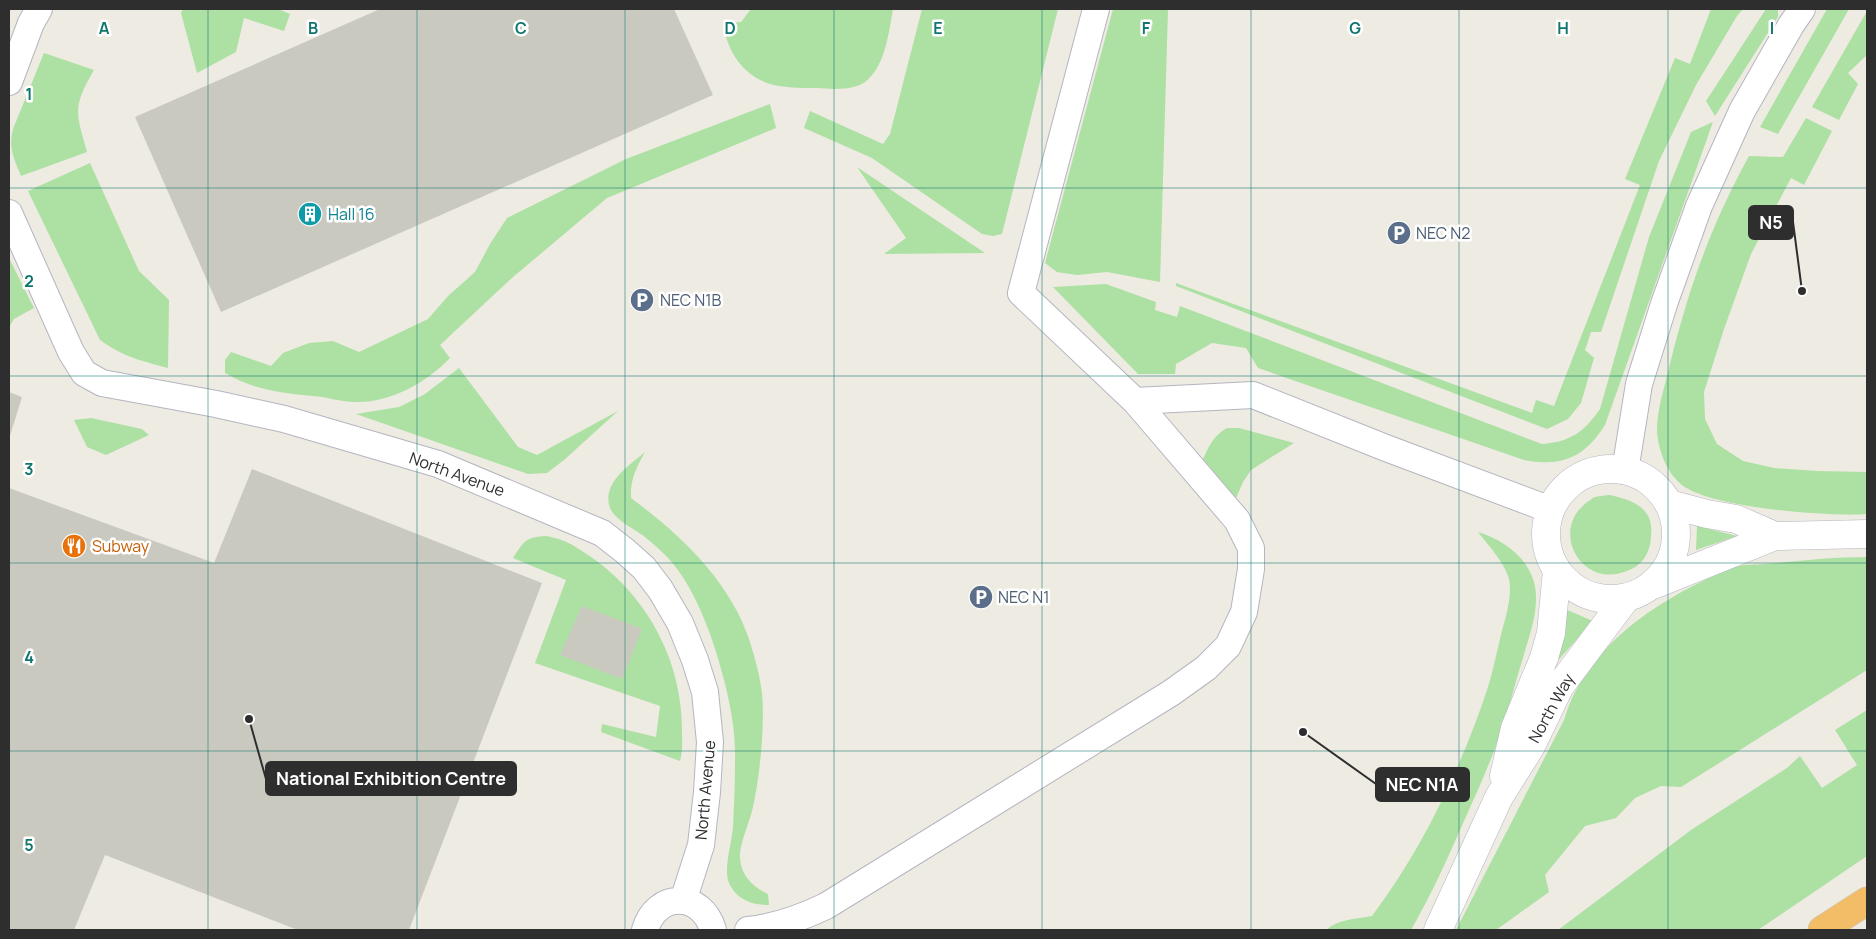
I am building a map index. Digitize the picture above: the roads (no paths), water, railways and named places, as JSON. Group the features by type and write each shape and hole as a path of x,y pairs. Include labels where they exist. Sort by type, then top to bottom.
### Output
{"highway":[{"path":"1822,930 1867,901"}],"street":[{"path":"9,82 31,23 39,9"},
{"path":"748,930 762,929 798,920 826,906 1171,693 1206,668 1228,646 1244,612 1251,569 1251,548 1236,520 1135,401 1021,293 1096,9"},
{"path":"1625,471 1639,384 1664,304 1699,206 1742,111 1802,9"},
{"name":"North Avenue","path":"9,213 70,352 84,372 102,382 284,419 438,464 602,533 644,568 660,589 680,623 695,660 706,700 710,742 701,846 683,901"},
{"path":"1135,401 1253,395 1386,448 1551,510"},
{"path":"1610,469 1625,471 1639,475 1651,483 1669,504 1675,521 1675,548 1665,572 1645,591 1626,598 1600,599 1575,589 1557,570 1548,552 1546,531 1551,510 1563,491 1581,477 1595,471 1610,469"},
{"path":"1669,504 1736,519 1775,536"},
{"path":"1653,585 1775,536 1867,534"},
{"name":"North Way","path":"1499,797 1516,728 1544,658 1551,633 1557,570"},
{"name":"North Way","path":"1438,930 1499,797 1531,746 1560,686 1626,598"},
{"path":"645,930 647,922 659,908 670,902 683,901 695,904 702,909 710,918 713,930"}],"place":[{"name":"Hall 16","path":"310,214"},
{"name":"NEC N2","path":"1399,233"},
{"name":"N5","path":"1802,291"},
{"name":"NEC N1B","path":"642,300"},
{"name":"Subway","path":"74,546"},
{"name":"NEC N1","path":"981,597"},
{"name":"National Exhibition Centre","path":"249,719"},
{"name":"NEC N1A","path":"1303,732"}]}
